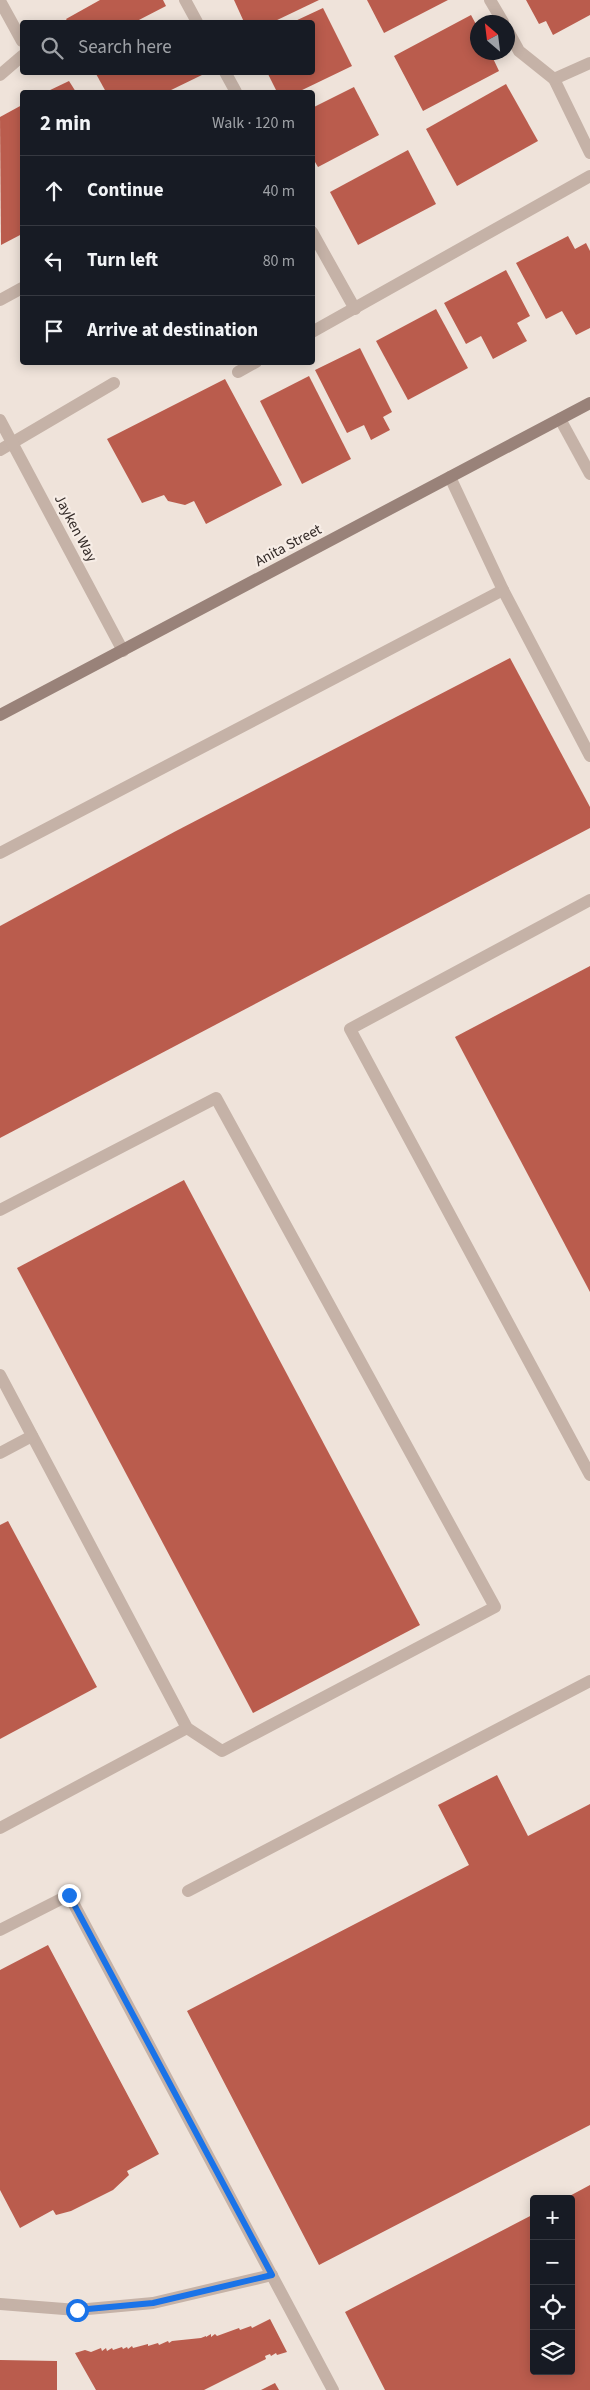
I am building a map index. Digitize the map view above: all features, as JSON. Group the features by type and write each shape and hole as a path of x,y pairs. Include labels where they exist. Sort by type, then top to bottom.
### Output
{"street":[{"path":"184,0 196,20"},
{"path":"490,0 499,15"},
{"path":"0,1 20,37"},
{"path":"515,45 518,51 554,79 590,153"},
{"path":"0,75 20,58"},
{"path":"554,79 590,63"},
{"path":"227,75 235,90"},
{"path":"315,330 590,176"},
{"path":"315,237 355,308"},
{"path":"0,300 20,289"},
{"path":"238,372 251,365"},
{"path":"0,450 114,383"},
{"name":"Anita Street","path":"0,715 590,403"},
{"path":"560,419 590,474"},
{"name":"Jayken Way","path":"0,420 123,651"},
{"path":"450,477 503,590 590,756"},
{"path":"0,853 503,590"},
{"path":"590,900 350,1029 590,1475"},
{"path":"0,1210 216,1098 495,1607 222,1751 187,1728 0,1375"},
{"path":"0,1453 32,1436"},
{"path":"188,1891 590,1681"},
{"path":"0,1828 187,1728"},
{"path":"0,1930 69,1895 333,2390"},
{"path":"0,2304 77,2310 153,2303 272,2275"}],"building":[{"path":"100,0 163,0 166,6 139,20 66,19"},
{"path":"234,0 319,0 277,20 243,20"},
{"path":"367,0 448,0 384,33"},
{"path":"526,0 590,0 590,15 553,35 546,21 539,24"},
{"path":"323,8 352,66 302,90 276,90 268,75 315,75 315,20 297,20"},
{"path":"470,16 470,60 494,60 499,71 423,111 394,56"},
{"path":"97,75 202,75 171,90 105,90"},
{"path":"69,81 75,90 50,90"},
{"path":"506,84 538,141 457,186 426,129"},
{"path":"354,87 379,135 318,167 315,162 315,106"},
{"path":"20,106 20,235 1,245 0,117"},
{"path":"408,150 436,204 358,245 330,192"},
{"path":"568,236 575,249 586,243 590,251 590,328 576,335 562,311 546,319 516,263"},
{"path":"506,270 530,316 517,323 527,341 493,359 481,336 466,344 444,303"},
{"path":"436,309 468,368 408,400 376,341"},
{"path":"360,348 392,412 383,417 390,430 371,440 364,425 347,433 315,370"},
{"path":"309,376 351,459 302,484 260,401"},
{"path":"225,379 282,485 206,524 194,501 185,505 168,501 164,495 142,503 107,439"},
{"path":"510,658 590,807 590,828 0,1138 0,926 176,831"},
{"path":"590,966 590,1292 455,1037"},
{"path":"184,1180 420,1625 253,1713 17,1268"},
{"path":"8,1521 97,1687 0,1739 0,1525"},
{"path":"497,1775 528,1836 590,1804 590,2125 319,2265 187,2011 469,1865 438,1805"},
{"path":"48,1945 159,2154 127,2171 129,2175 113,2190 71,2211 56,2215 53,2210 20,2228 0,2190 0,1970"},
{"path":"590,2185 590,2390 385,2390 345,2312 530,2216 530,2375 575,2375 575,2195 571,2195"},
{"path":"270,2319 287,2352 265,2356 266,2359 204,2390 96,2390 75,2353 85,2350 91,2352 101,2348 102,2351 106,2348 107,2351 112,2348 113,2350 127,2347 128,2349 132,2346 133,2348 158,2343 159,2345 168,2341 169,2343 172,2341 201,2338 211,2334 211,2337 215,2334 217,2336 239,2328 240,2330 251,2326 252,2328"},
{"path":"0,2360 57,2361 57,2390 0,2390"},
{"path":"275,2383 279,2390 261,2390"}],"route":[{"path":"69,1895 272,2275 153,2303 77,2310"}]}
